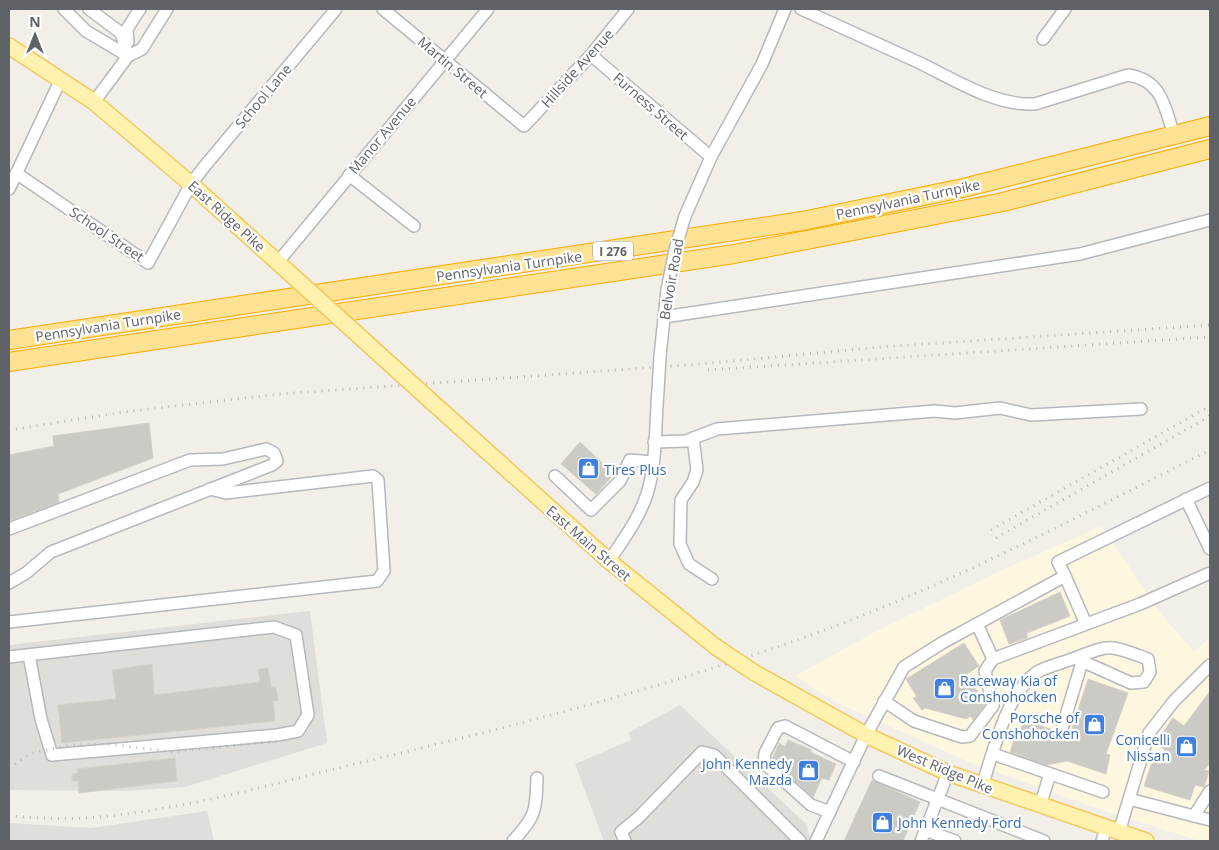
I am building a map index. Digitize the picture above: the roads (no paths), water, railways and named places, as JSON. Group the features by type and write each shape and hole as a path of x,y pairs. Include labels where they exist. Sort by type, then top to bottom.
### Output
{"highway":[{"name":"Pennsylvania Turnpike","path":"9,340 802,220 963,188 1210,126"},
{"name":"Pennsylvania Turnpike","path":"9,362 744,252 1003,202 1210,149"}],"main road":[{"name":"East Ridge Pike","path":"9,46 94,102 191,184 432,402"},
{"name":"East Main Street","path":"432,402 609,561 716,647 755,673"},
{"name":"West Ridge Pike","path":"755,673 866,735 948,773 1040,806 1109,834 1146,841"}],"street":[{"path":"64,9 86,31 128,56"},
{"path":"89,9 120,33 128,56"},
{"path":"128,56 127,29 140,9"},
{"path":"94,102 128,56 142,49 167,9"},
{"name":"School Lane","path":"191,184 336,9"},
{"name":"Martin Street","path":"383,9 524,126"},
{"name":"Manor Avenue","path":"278,262 488,9"},
{"name":"Hillside Avenue","path":"524,126 591,55 628,9"},
{"name":"Belvoir Road","path":"609,561 642,506 650,480 667,290 675,250 685,216 711,157 747,93 785,9"},
{"path":"800,9 973,88 1004,101 1021,105 1035,104 1128,74 1139,76 1150,82 1160,94 1174,136"},
{"path":"1043,39 1065,9"},
{"name":"Furness Street","path":"591,55 711,157"},
{"path":"9,189 61,79"},
{"name":"School Street","path":"16,173 148,263 191,184"},
{"path":"349,175 414,226"},
{"path":"664,317 1080,254 1210,220"},
{"path":"654,442 686,441 717,429 935,411 956,413 1000,408 1031,415 1140,409"},
{"path":"693,438 696,477 681,500 680,544 689,564 712,579"},
{"path":"9,529 190,460 223,459 266,449 274,452 277,461 272,465 51,552 26,573 9,583"},
{"path":"555,476 591,510 620,481 630,460 652,462"},
{"path":"9,622 377,581 384,571 378,480 373,476 226,493 210,489"},
{"path":"1086,624 1058,562 1210,488"},
{"path":"1186,499 1210,549"},
{"path":"884,701 914,721 962,737 970,736 993,706 985,671 993,659 1086,624 1210,573"},
{"path":"816,841 866,735 904,667 977,624 1065,576"},
{"path":"977,624 993,659"},
{"path":"9,657 274,627 296,635 308,715 298,731 277,735 52,754 41,719 29,655"},
{"path":"982,786 1008,711 1020,688 1040,671 1078,660 1097,649 1112,646 1148,659 1150,672 1144,682 1131,683 1078,660"},
{"path":"1061,732 1078,660"},
{"path":"1109,834 1129,799 1148,733 1174,701 1210,665"},
{"path":"830,812 811,805 764,762 765,753 778,728 785,726 854,762"},
{"path":"625,841 621,832 639,817 702,752 714,755 800,841"},
{"path":"993,754 1103,792"},
{"path":"948,773 923,836 956,841"},
{"path":"1040,806 1050,774"},
{"path":"879,776 1044,841"},
{"path":"513,841 530,821 536,810 537,778"},
{"path":"1194,816 1210,792"},
{"path":"1129,799 1210,820"}],"railway":[{"path":"9,430 131,411 281,394 701,364 881,347 1210,325"},
{"path":"708,370 1210,337"},
{"path":"991,530 1210,406"},
{"path":"996,538 1210,416"},
{"path":"9,816 87,818 197,802 478,734 656,686 772,649 879,609 975,567 1210,450"},
{"path":"9,768 29,754 71,745 109,744 173,752 277,741"}],"place":[{"name":"Tires Plus","path":"588,469"},
{"name":"Raceway Kia of Conshohocken","path":"944,688"},
{"name":"Porsche of Conshohocken","path":"1095,725"},
{"name":"Conicelli Nissan","path":"1186,747"},
{"name":"John Kennedy Mazda","path":"808,771"},
{"name":"John Kennedy Ford","path":"882,822"}]}
